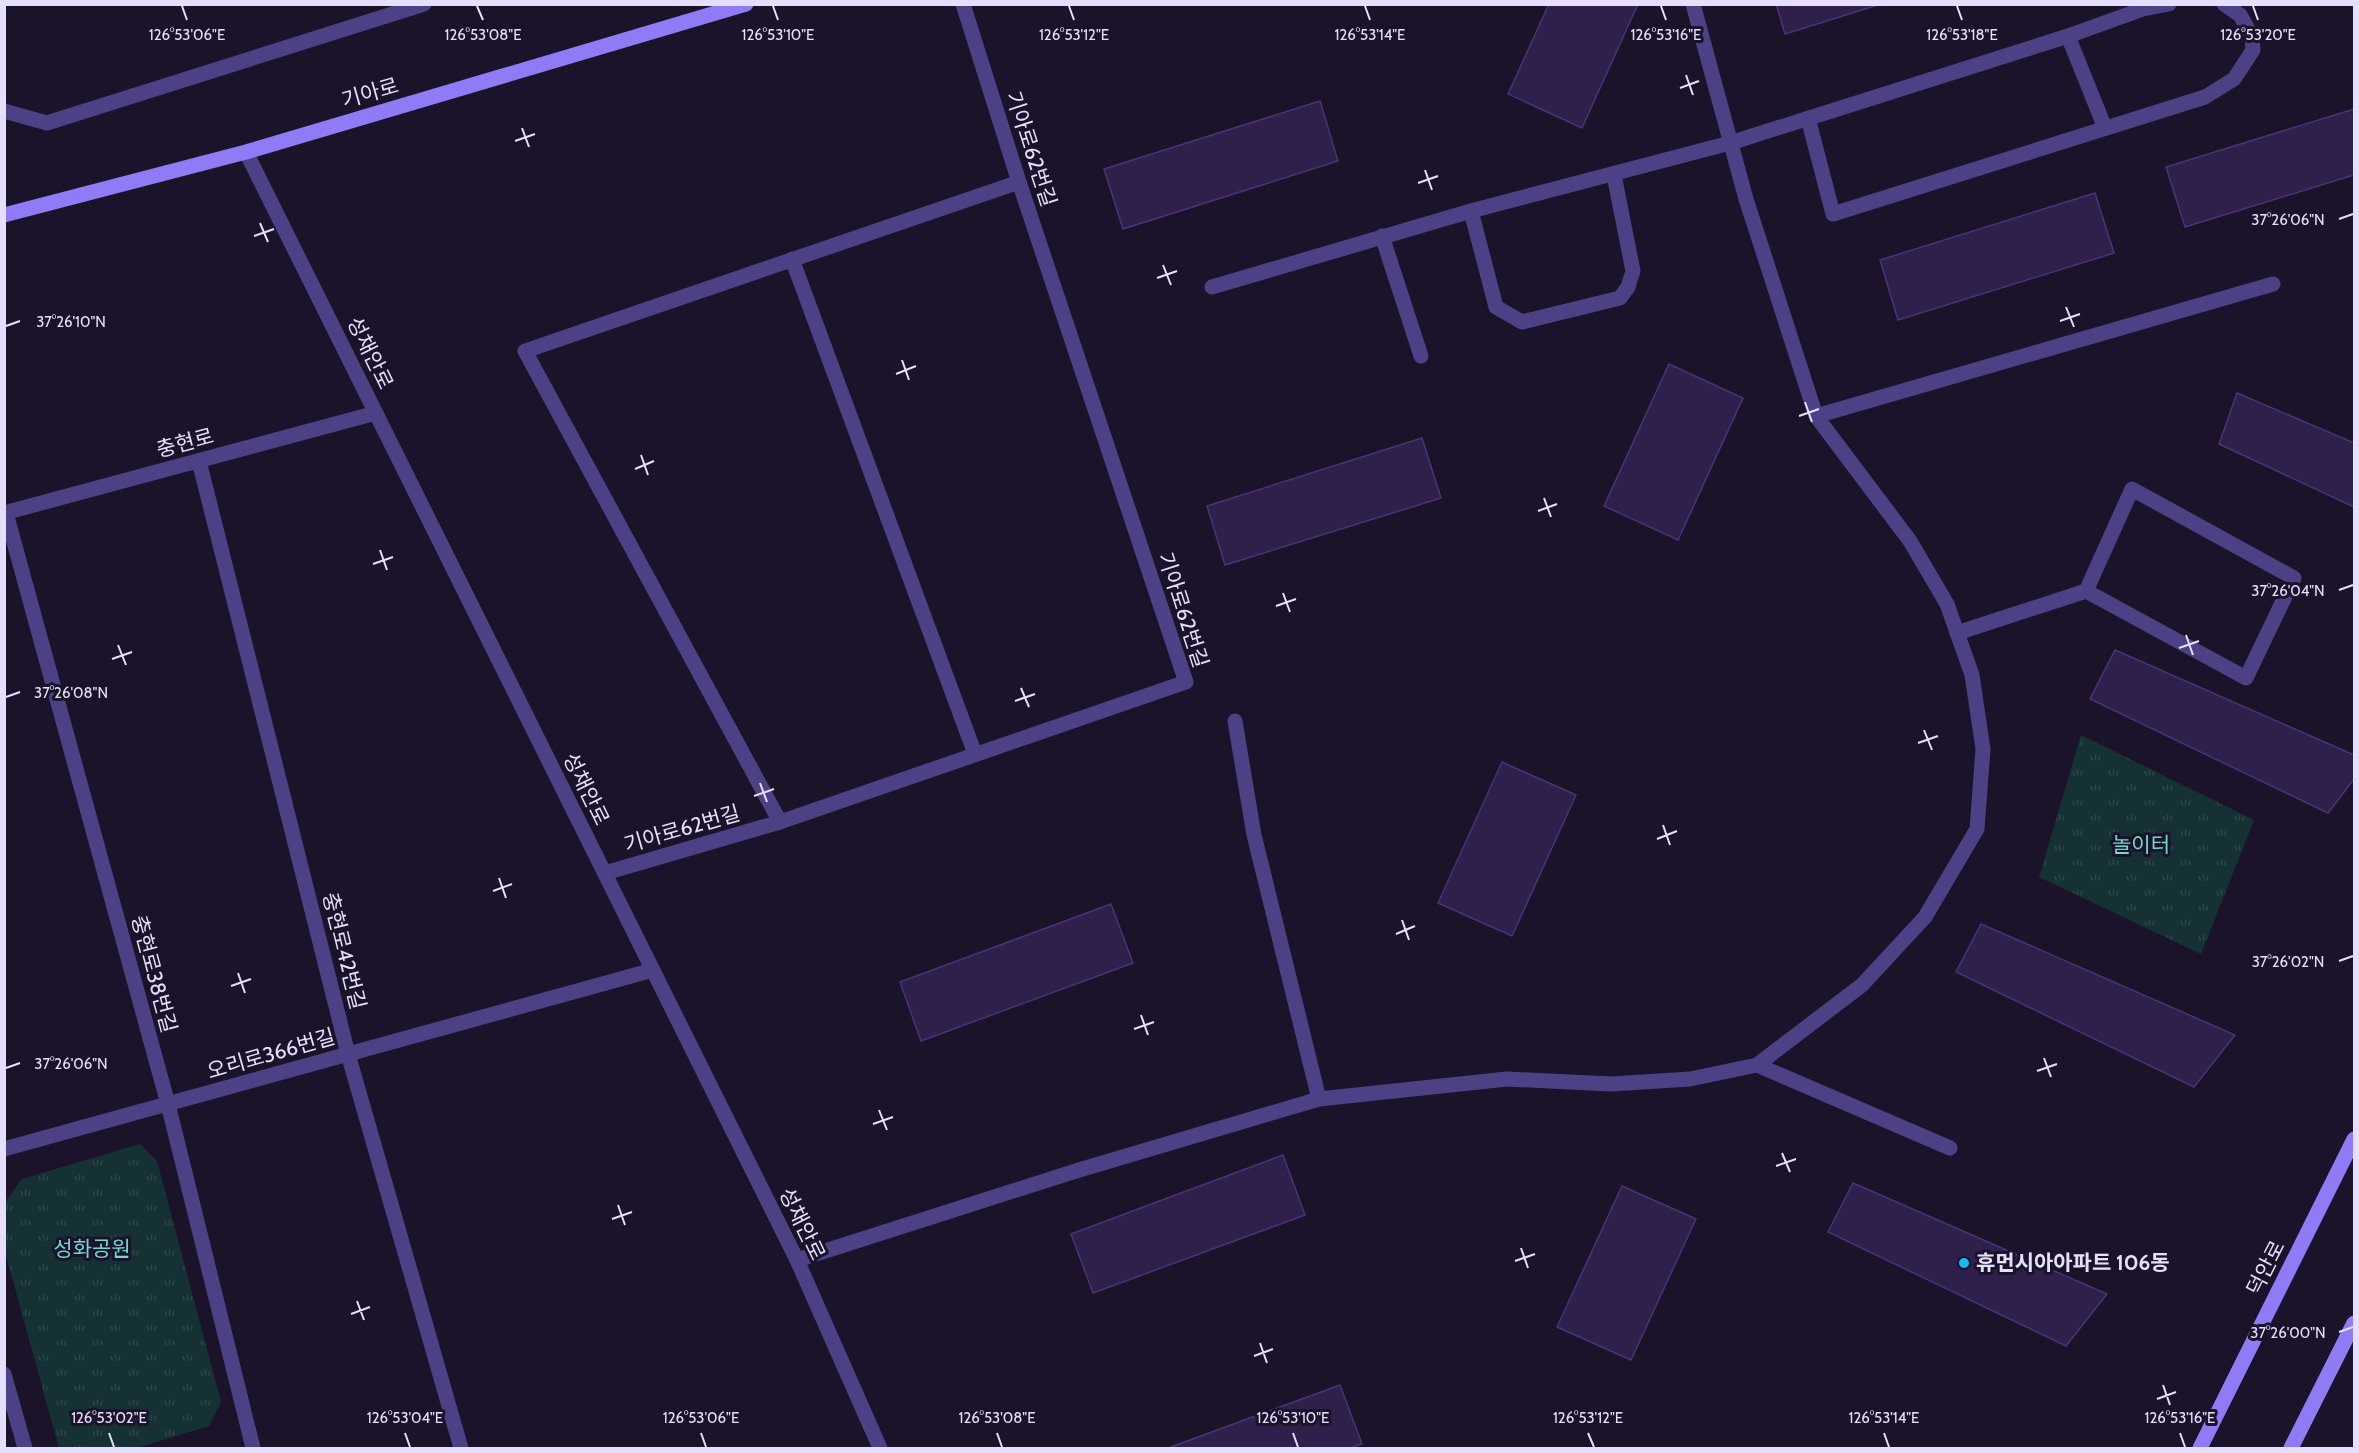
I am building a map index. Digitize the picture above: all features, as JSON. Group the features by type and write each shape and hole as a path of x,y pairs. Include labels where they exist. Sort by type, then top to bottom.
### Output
{"main road":[{"name":"기아로","path":"4,215 246,152 746,4"},
{"name":"덕안로","path":"2200,1449 2355,1139"},
{"path":"2292,1449 2355,1323"}],"street":[{"path":"4,111 47,123 424,4"},
{"name":"기아로62번길","path":"605,873 780,822 1186,682 1019,182 963,4"},
{"path":"797,1260 1079,1170 1319,1099 1507,1079 1611,1084 1689,1079 1757,1065 1862,985 1925,917 1977,829 1983,749 1972,675 1947,604 1910,541 1816,416 1731,143 1693,4"},
{"path":"1212,288 1471,211 1731,143 2068,36 2143,9 2169,4"},
{"path":"1808,118 1833,214 2205,97 2234,79 2253,50 2252,36 2240,15 2224,4"},
{"path":"2068,36 2105,128"},
{"name":"성채안로","path":"246,152 797,1260 880,1449"},
{"path":"1471,211 1496,307 1522,322 1620,298 1628,287 1633,271 1614,175"},
{"path":"780,822 525,351 1019,182"},
{"path":"1382,236 1421,356"},
{"path":"792,259 975,754"},
{"path":"1816,416 2273,284"},
{"name":"충현로","path":"5,513 376,413"},
{"name":"충현로42번길","path":"199,461 348,1054 461,1449"},
{"path":"1958,633 2086,591 2246,678 2294,578 2132,489 2086,591"},
{"name":"충현로38번길","path":"5,513 168,1104 253,1449"},
{"path":"1235,721 1254,835 1319,1099"},
{"name":"오리로366번길","path":"4,1149 653,970"},
{"path":"1757,1065 1950,1148"},
{"path":"4,1374 24,1449"}],"green space":[{"name":"놀이터","path":"2081,735 2254,820 2201,954 2039,877"},
{"name":"성화공원","path":"140,1144 157,1161 221,1402 209,1426 137,1448 59,1448 5,1252 5,1202 22,1179"}],"building":[{"path":"1549,4 1638,4 1582,128 1508,94"},
{"path":"1776,4 1881,4 1785,34"},
{"path":"1320,101 1338,161 1123,229 1104,169"},
{"path":"2354,109 2354,175 2185,227 2166,167"},
{"path":"2095,193 2114,253 1898,320 1880,260"},
{"path":"1669,364 1743,398 1678,540 1604,506"},
{"path":"2237,393 2354,443 2354,507 2219,444"},
{"path":"1422,438 1441,498 1225,565 1207,506"},
{"path":"2115,650 2354,755 2354,779 2328,813 2090,699"},
{"path":"1502,762 1576,795 1512,936 1438,903"},
{"path":"1111,904 1133,963 921,1041 900,982"},
{"path":"1981,924 2235,1035 2194,1087 1956,972"},
{"path":"1283,1155 1305,1215 1093,1293 1071,1234"},
{"name":"휴먼시아아파트 106동","path":"1853,1183 2107,1294 2066,1346 1828,1232"},
{"path":"1622,1186 1696,1219 1631,1360 1557,1327"},
{"path":"1340,1385 1362,1444 1349,1448 1168,1448"}],"place":[{"name":"휴먼시아아파트 106동","path":"1964,1263"}]}
